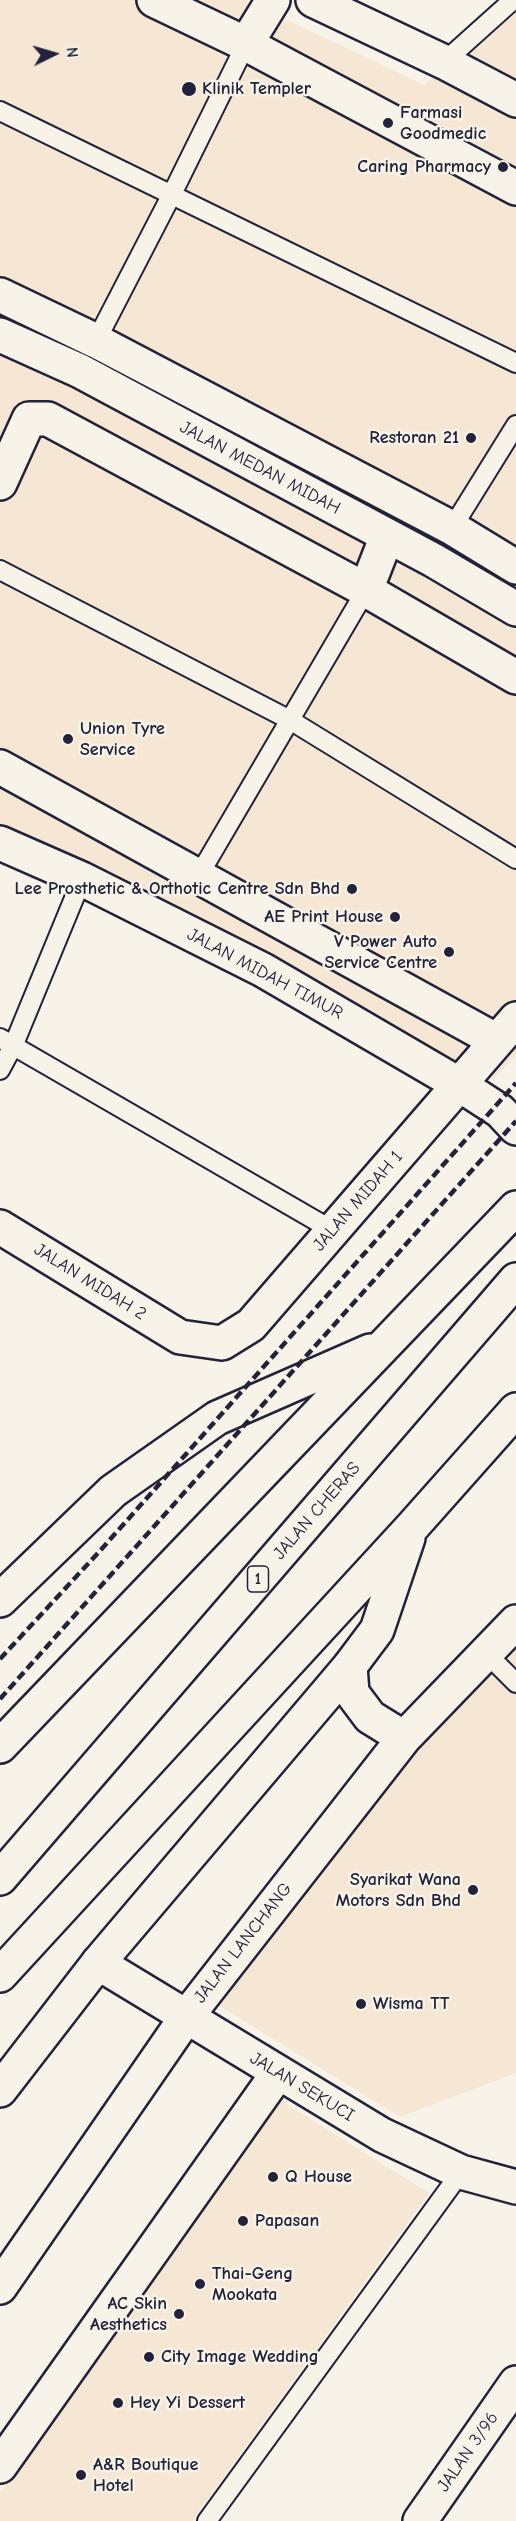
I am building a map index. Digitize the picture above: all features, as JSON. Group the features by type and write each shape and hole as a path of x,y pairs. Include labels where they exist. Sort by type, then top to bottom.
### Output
{"main road":[{"path":"154,0 246,44 516,188"},
{"path":"246,44 273,0"},
{"path":"313,0 444,62 516,100"},
{"name":"JALAN MEDAN MIDAH","path":"0,295 96,340 452,528 516,567"},
{"name":"JALAN MEDAN MIDAH","path":"0,335 80,371 433,560 516,609"},
{"path":"80,371 96,340"},
{"path":"0,483 28,419 48,420 366,590 516,677"},
{"path":"433,560 452,528"},
{"path":"366,590 387,536"},
{"path":"0,767 199,875 506,1030"},
{"name":"JALAN MIDAH TIMUR","path":"0,843 82,879 263,970 460,1084 500,1111 516,1128"},
{"name":"JALAN MIDAH 1","path":"180,1337 222,1343 251,1326 506,1030"},
{"path":"0,1746 382,1345 516,1208"},
{"name":"JALAN MIDAH 2","path":"0,1227 180,1337"},
{"name":"JALAN CHERAS","path":"0,1878 516,1280"},
{"path":"0,1600 112,1491 217,1418 382,1345"},
{"path":"0,1976 412,1527 516,1410"},
{"path":"0,2090 98,1963 350,1666 377,1630 412,1527"},
{"name":"JALAN LANCHANG","path":"0,2287 187,2016 404,1738 516,1622"},
{"path":"350,1666 352,1693 370,1718 404,1738"},
{"name":"JALAN SEKUCI","path":"98,1963 382,2135 461,2172 516,2187"},
{"path":"0,2466 278,2073"},
{"name":"JALAN 3/96","path":"420,2521 516,2383"}],"lane":[{"path":"444,62 513,0"},
{"path":"96,340 246,44"},
{"path":"0,111 516,363"},
{"path":"452,528 516,425"},
{"path":"0,570 290,720 516,858"},
{"path":"199,875 366,590"},
{"path":"0,1070 7,1041 82,879"},
{"path":"7,1041 332,1230"},
{"path":"486,1653 516,1683"},
{"path":"207,2521 461,2172"}],"shaded area":[{"path":"0,0 245,0 424,85 516,0 516,1055 492,1081 0,842"},
{"path":"516,1642 516,2073 400,2117 215,2003 408,1755"},
{"path":"280,2100 429,2193 192,2521 0,2521 0,2492"}],"railway":[{"path":"0,1659 98,1553 516,1083"},
{"path":"0,1699 516,1121"}],"place":[{"name":"Klinik Templer","path":"189,89"},
{"name":"Farmasi Goodmedic","path":"388,123"},
{"name":"Caring Pharmacy","path":"503,167"},
{"name":"Restoran 21","path":"471,438"},
{"name":"Union Tyre Service","path":"68,739"},
{"name":"Lee Prosthetic & Orthotic Centre Sdn Bhd","path":"352,889"},
{"name":"AE Print House","path":"395,917"},
{"name":"V Power Auto Service Centre","path":"449,952"},
{"name":"Syarikat Wana Motors Sdn Bhd","path":"473,1890"},
{"name":"Wisma TT","path":"361,2004"},
{"name":"Q House","path":"273,2177"},
{"name":"Papasan","path":"243,2221"},
{"name":"Thai-Geng Mookata","path":"200,2284"},
{"name":"AC Skin Aesthetics","path":"179,2314"},
{"name":"City Image Wedding","path":"149,2357"},
{"name":"Hey Yi Dessert","path":"118,2403"},
{"name":"A&R Boutique Hotel","path":"81,2475"}]}
